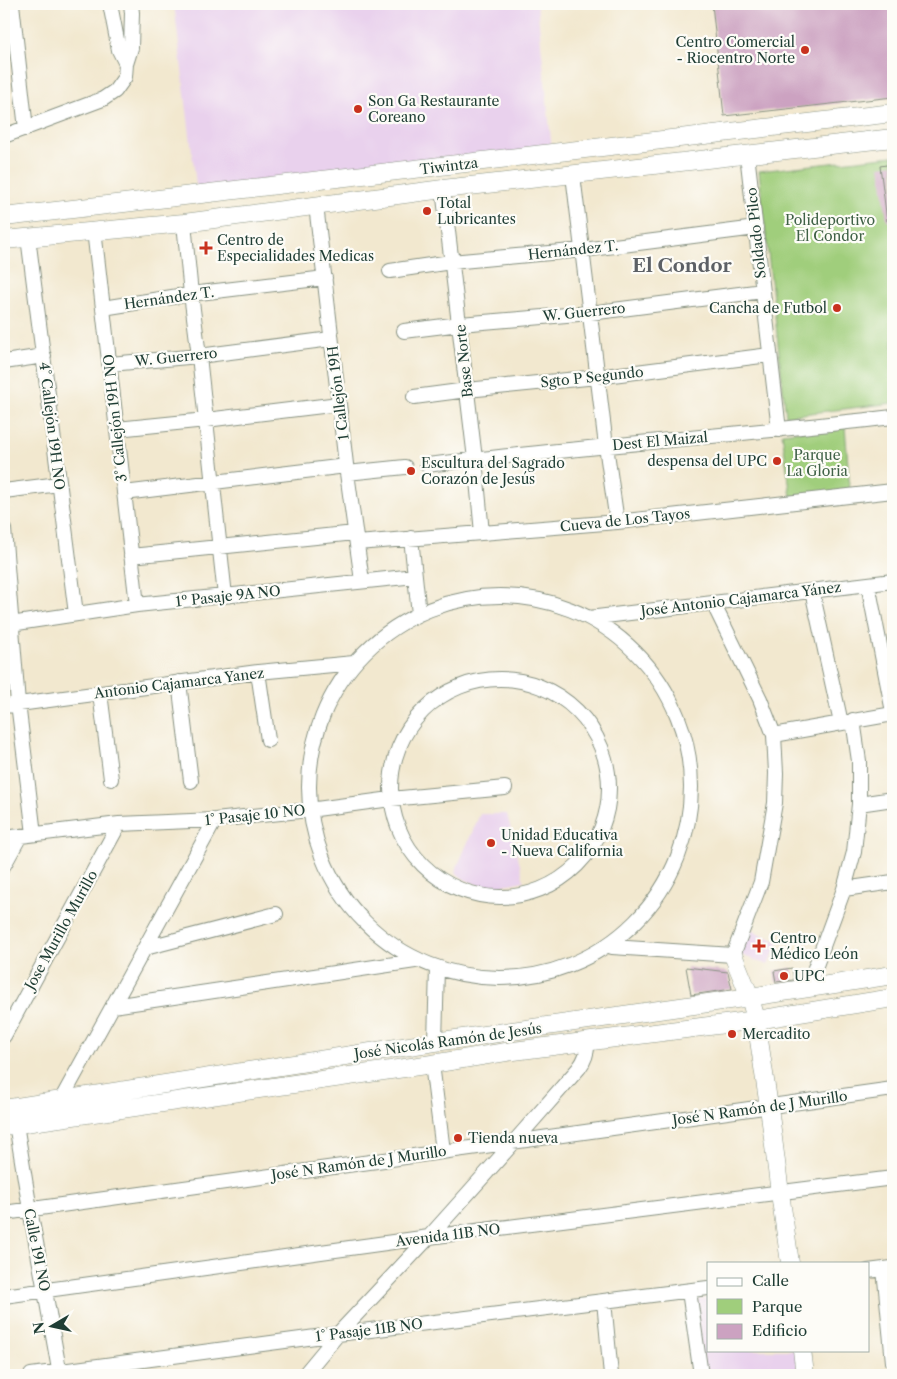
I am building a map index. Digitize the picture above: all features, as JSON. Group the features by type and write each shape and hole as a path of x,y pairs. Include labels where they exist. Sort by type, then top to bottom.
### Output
{"street":[{"path":"12,4 26,129"},
{"path":"110,4 119,50 126,64"},
{"path":"4,136 26,129 116,91 125,77 126,64 131,48 131,4"},
{"name":"Tiwintza","path":"4,217 893,113"},
{"path":"696,137 698,160"},
{"name":"Tiwintza","path":"4,240 184,223 316,205 893,138"},
{"name":"Soldado Pilco","path":"747,154 779,430"},
{"path":"573,175 597,377 617,522"},
{"name":"Base Norte","path":"443,190 460,324 482,533"},
{"name":"1 Callejón 19H","path":"316,205 362,582"},
{"path":"55,211 58,234"},
{"path":"184,223 224,596"},
{"name":"Hernández T.","path":"390,272 451,262 583,250 756,228"},
{"name":"3° Callejón 19H NO","path":"94,230 137,605"},
{"name":"4° Callejón 19H NO","path":"28,237 76,614"},
{"name":"Hernández T.","path":"103,308 191,294 325,278"},
{"name":"W. Guerrero","path":"404,331 460,324 590,313 763,290"},
{"name":"W. Guerrero","path":"110,364 199,356 331,339"},
{"name":"Sgto P Segundo","path":"414,397 597,377 770,355"},
{"path":"4,362 44,356"},
{"path":"117,429 339,404"},
{"name":"Dest El Maizal","path":"427,465 893,418"},
{"path":"124,493 213,481 347,469 405,467"},
{"path":"4,491 59,484"},
{"name":"Cueva de Los Tayos","path":"131,556 219,546 356,538 411,538 617,522 893,491"},
{"path":"4,529 11,704 27,835 4,865"},
{"path":"411,538 419,614"},
{"name":"1º Pasaje 9A NO","path":"8,624 137,605 415,576"},
{"name":"José Antonio Cajamarca Yánez","path":"588,618 893,581"},
{"path":"774,735 893,713 868,584"},
{"path":"808,988 844,889 854,852 859,804 859,762 812,591"},
{"path":"504,596 548,602 588,618 634,651 668,696 688,748 692,804 680,859 652,908 612,947 578,962 535,971 487,971 437,968 415,961 364,926 326,873 309,810 310,758 326,708 354,663 384,635 419,614 461,600 504,596"},
{"path":"713,603 760,699 774,735 775,803 761,882 733,955 750,997 756,1020 790,1262"},
{"name":"Antonio Cajamarca Yanez","path":"11,704 258,672 354,663"},
{"path":"258,672 268,740"},
{"path":"499,678 534,684 566,701 591,727 606,760 609,796 601,832 582,862 554,885 520,897 484,898 449,886 420,864 400,834 391,799 394,762 408,729 432,702 463,684 499,678"},
{"path":"179,682 191,781"},
{"path":"100,693 111,780"},
{"name":"1° Pasaje 10 NO","path":"4,838 119,824 215,820 391,799 505,788"},
{"path":"859,804 893,798"},
{"path":"62,1100 215,820"},
{"name":"Jose Murillo Murillo","path":"4,1036 119,824"},
{"path":"844,889 893,882"},
{"path":"145,948 276,914"},
{"path":"612,947 733,955"},
{"path":"113,1006 415,961"},
{"path":"435,1042 437,968"},
{"name":"José Nicolás Ramón de Jesús","path":"4,1109 435,1042 893,975"},
{"name":"José Nicolás Ramón de Jesús","path":"10,1125 506,1052 756,1020 893,998"},
{"path":"304,1375 338,1334 429,1237 585,1060 588,1051 587,1042"},
{"path":"432,1064 443,1151"},
{"name":"José N Ramón de J Murillo","path":"4,1213 893,1089"},
{"name":"Calle 19I NO","path":"10,1125 30,1210 59,1373"},
{"name":"Avenida 11B NO","path":"4,1296 429,1237 893,1178"},
{"path":"870,1271 889,1269 893,1362"},
{"name":"1° Pasaje 11B NO","path":"31,1375 59,1373 338,1334 707,1288"},
{"path":"689,1291 701,1375"},
{"path":"604,1301 611,1375"},
{"path":"802,1352 805,1375"}],"shaded area":[{"path":"174,4 537,4 552,150 197,193"},
{"name":"Unidad Educativa - Nueva California","path":"480,814 507,814 524,881 485,887 464,879 455,872"},
{"name":"Centro Médico León","path":"752,930 779,942 768,965 741,955 739,949"},
{"path":"707,1298 707,1352 796,1352 799,1375 701,1375 690,1300"}],"green space":[{"name":"Polideportivo El Condor","path":"893,156 893,403 786,416 759,171"},
{"name":"Parque La Gloria","path":"845,426 850,491 791,497 782,433"}],"building":[{"name":"Centro Comercial - Riocentro Norte","path":"712,4 893,4 893,97 724,116"},
{"path":"893,164 893,221 887,221 880,166"},
{"path":"686,967 728,972 732,989 691,995"},
{"name":"UPC","path":"792,968 794,980 776,982 774,971"}],"place":[{"name":"Centro Comercial - Riocentro Norte","path":"805,50"},
{"name":"Son Ga Restaurante Coreano","path":"358,109"},
{"name":"Total Lubricantes","path":"427,211"},
{"name":"Centro de Especialidades Medicas","path":"206,248"},
{"name":"Cancha de Futbol","path":"837,308"},
{"name":"despensa del UPC","path":"777,461"},
{"name":"Escultura del Sagrado Corazón de Jesús","path":"411,471"},
{"name":"Unidad Educativa - Nueva California","path":"491,843"},
{"name":"Centro Médico León","path":"759,946"},
{"name":"UPC","path":"784,976"},
{"name":"Mercadito","path":"732,1034"},
{"name":"Tienda nueva","path":"458,1138"}],"district":[{"name":"El Condor","path":"682,265"}]}
